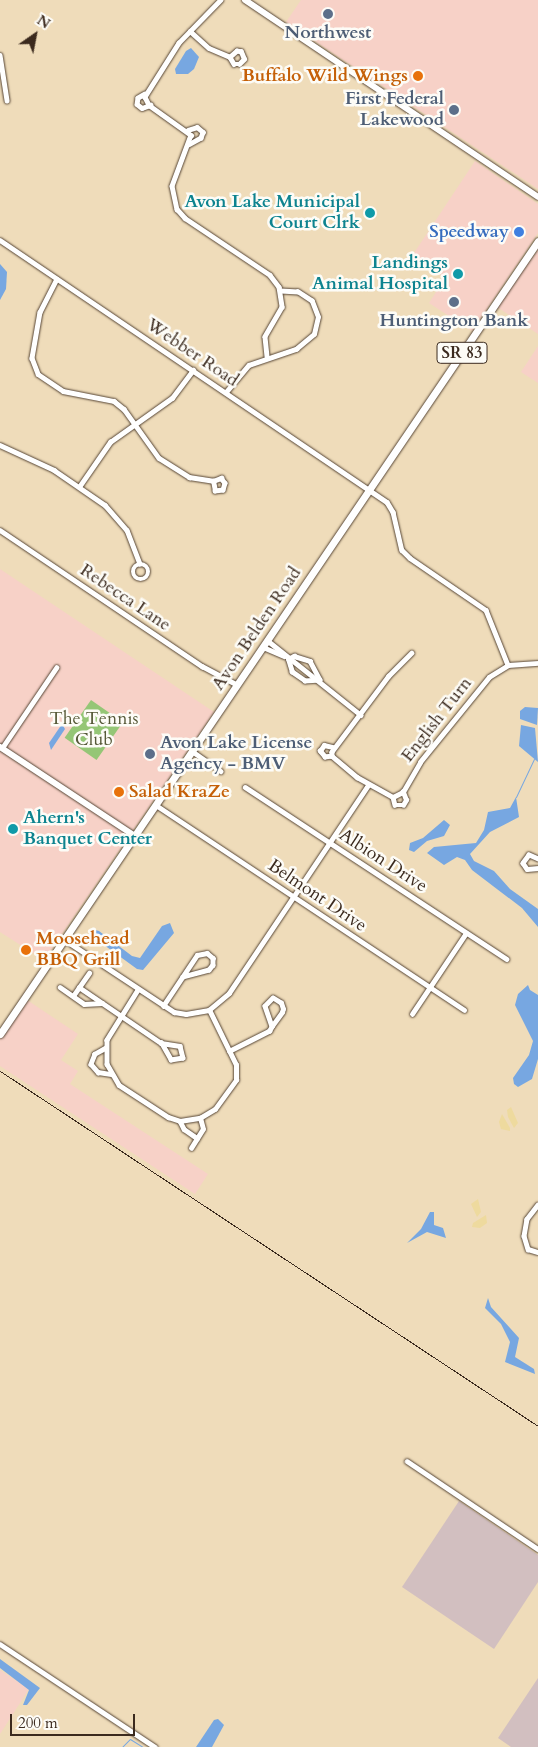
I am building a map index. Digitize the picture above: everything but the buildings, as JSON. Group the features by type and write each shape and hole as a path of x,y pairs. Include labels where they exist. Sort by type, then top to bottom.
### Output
{"main road":[{"name":"Avon Belden Road","path":"0,1034 538,241"}],"street":[{"path":"150,105 142,108 137,105 138,98 145,94 190,31 221,0"},
{"path":"245,0 538,197"},
{"path":"190,31 209,48 230,57"},
{"path":"0,55 7,100"},
{"path":"145,94 150,105 188,130 190,144 172,186 177,209 270,275 281,291 281,311 264,342 267,356"},
{"path":"188,130 198,127 203,133 200,139 190,144"},
{"name":"Webber Road","path":"0,240 387,502 393,512 402,550 410,558 486,610 508,666"},
{"path":"57,279 40,312 33,353 35,370 44,381 63,391 114,401 163,461 189,477 213,481"},
{"path":"226,392 244,369 267,356 302,346 312,336 317,324 316,310 309,299 298,292 281,291"},
{"path":"79,487 110,442 172,398 193,370"},
{"path":"0,446 46,466 105,505 122,523 140,564"},
{"name":"Rebecca Lane","path":"0,530 202,666 237,684"},
{"path":"265,643 320,680 361,714"},
{"path":"403,792 406,800 403,805 396,805 393,798 368,785 332,752 389,676 412,653"},
{"path":"286,657 292,672 299,678 313,683 320,680"},
{"path":"286,657 301,657 310,661 320,680"},
{"path":"508,666 538,664"},
{"name":"English Turn","path":"393,798 403,792 420,762 482,684 508,666"},
{"path":"56,668 1,747 135,836"},
{"path":"192,751 222,771"},
{"path":"65,940 163,1006 186,1014 209,1010 228,993 368,785"},
{"name":"Albion Drive","path":"245,787 507,959"},
{"name":"Belmont Drive","path":"156,805 464,1010"},
{"path":"538,859 529,855 523,862 527,869 538,868"},
{"path":"412,1014 466,933"},
{"path":"163,1006 198,955 207,953 213,958 214,965 209,970 183,977"},
{"path":"73,996 89,973"},
{"path":"60,987 90,1005 102,1003"},
{"path":"80,988 162,1043 180,1046 182,1058 171,1060 162,1043"},
{"path":"138,990 120,1015 107,1040 106,1048 111,1074 126,1091 168,1117 180,1121 200,1118 215,1109 236,1080 236,1065 209,1010"},
{"path":"229,1051 260,1037 272,1026 282,1009 281,1003 274,998 265,1006 272,1026"},
{"path":"106,1048 94,1054 91,1064 98,1072 111,1074"},
{"path":"191,1148 203,1129 200,1118"},
{"path":"180,1121 184,1129 197,1138"},
{"path":"538,1205 528,1219 524,1236 528,1249 538,1253"},
{"path":"407,1461 538,1549"},
{"path":"0,1644 155,1747"}],"shaded area":[{"path":"301,0 538,0 538,189 286,22"},
{"path":"475,161 538,204 538,233 472,331 429,303 445,278 412,256"},
{"path":"538,250 538,334 497,307"},
{"path":"538,346 538,383 521,372"},
{"path":"0,569 214,712 44,960 0,932"},
{"path":"27,1000 78,1034 61,1060 78,1071 70,1084 208,1174 195,1194 0,1066 0,1039"},
{"path":"459,1501 538,1555 538,1582 494,1649 402,1587"},
{"path":"0,1670 29,1689 0,1734"},
{"path":"538,1678 538,1747 511,1747 498,1738"}],"green space":[{"name":"The Tennis Club","path":"91,700 123,722 97,760 65,738"}],"sand":[{"path":"511,1107 518,1123 514,1128 508,1117 507,1110"},
{"path":"502,1114 510,1131 501,1129 499,1122"},
{"path":"478,1199 481,1212 477,1217 471,1204"},
{"path":"486,1215 487,1223 480,1228 472,1227 473,1223"}],"water":[{"path":"191,48 199,57 194,69 188,74 176,74 175,69 186,51"},
{"path":"0,264 7,272 6,289 0,300"},
{"path":"525,707 538,708 537,725 520,719 520,711"},
{"path":"62,724 65,729 51,750 49,743"},
{"path":"521,725 535,728 538,762 519,746"},
{"path":"516,797 519,817 490,832 470,854 474,861 494,871 510,889 538,909 538,927 522,908 472,870 465,860 457,857 444,865 427,853 434,847 476,843 484,830 488,812 510,808"},
{"path":"444,820 450,825 444,836 427,841 414,852 409,850 410,843 423,838"},
{"path":"170,923 174,933 143,970 137,969 89,934 92,929 99,931 132,956 140,958 162,926"},
{"path":"528,985 530,990 538,995 538,1059 532,1079 518,1087 514,1084 513,1078 529,1055 533,1041 515,1005 518,994"},
{"path":"430,1212 434,1212 434,1225 443,1228 446,1238 427,1232 407,1243 421,1229"},
{"path":"488,1298 491,1307 519,1338 515,1357 534,1369 535,1374 505,1362 510,1342 501,1324 485,1308"},
{"path":"0,1659 40,1688 27,1705 23,1705 29,1690 0,1668"},
{"path":"218,1719 224,1725 212,1747 196,1747 214,1720"}],"waterway":[{"path":"516,797 534,759"},
{"path":"122,1747 130,1739 143,1747"}],"railway":[{"path":"0,1071 538,1426"}],"place":[{"name":"Northwest","path":"328,14"},
{"name":"Buffalo Wild Wings","path":"418,76"},
{"name":"First Federal Lakewood","path":"454,110"},
{"name":"Avon Lake Municipal Court Clrk","path":"370,213"},
{"name":"Speedway","path":"519,232"},
{"name":"Landings Animal Hospital","path":"458,274"},
{"name":"Huntington Bank","path":"454,302"},
{"name":"Avon Lake License Agency - BMV","path":"150,754"},
{"name":"Salad KraZe","path":"119,792"},
{"name":"Ahern's Banquet Center","path":"13,829"},
{"name":"Moosehead BBQ Grill","path":"26,950"}]}
